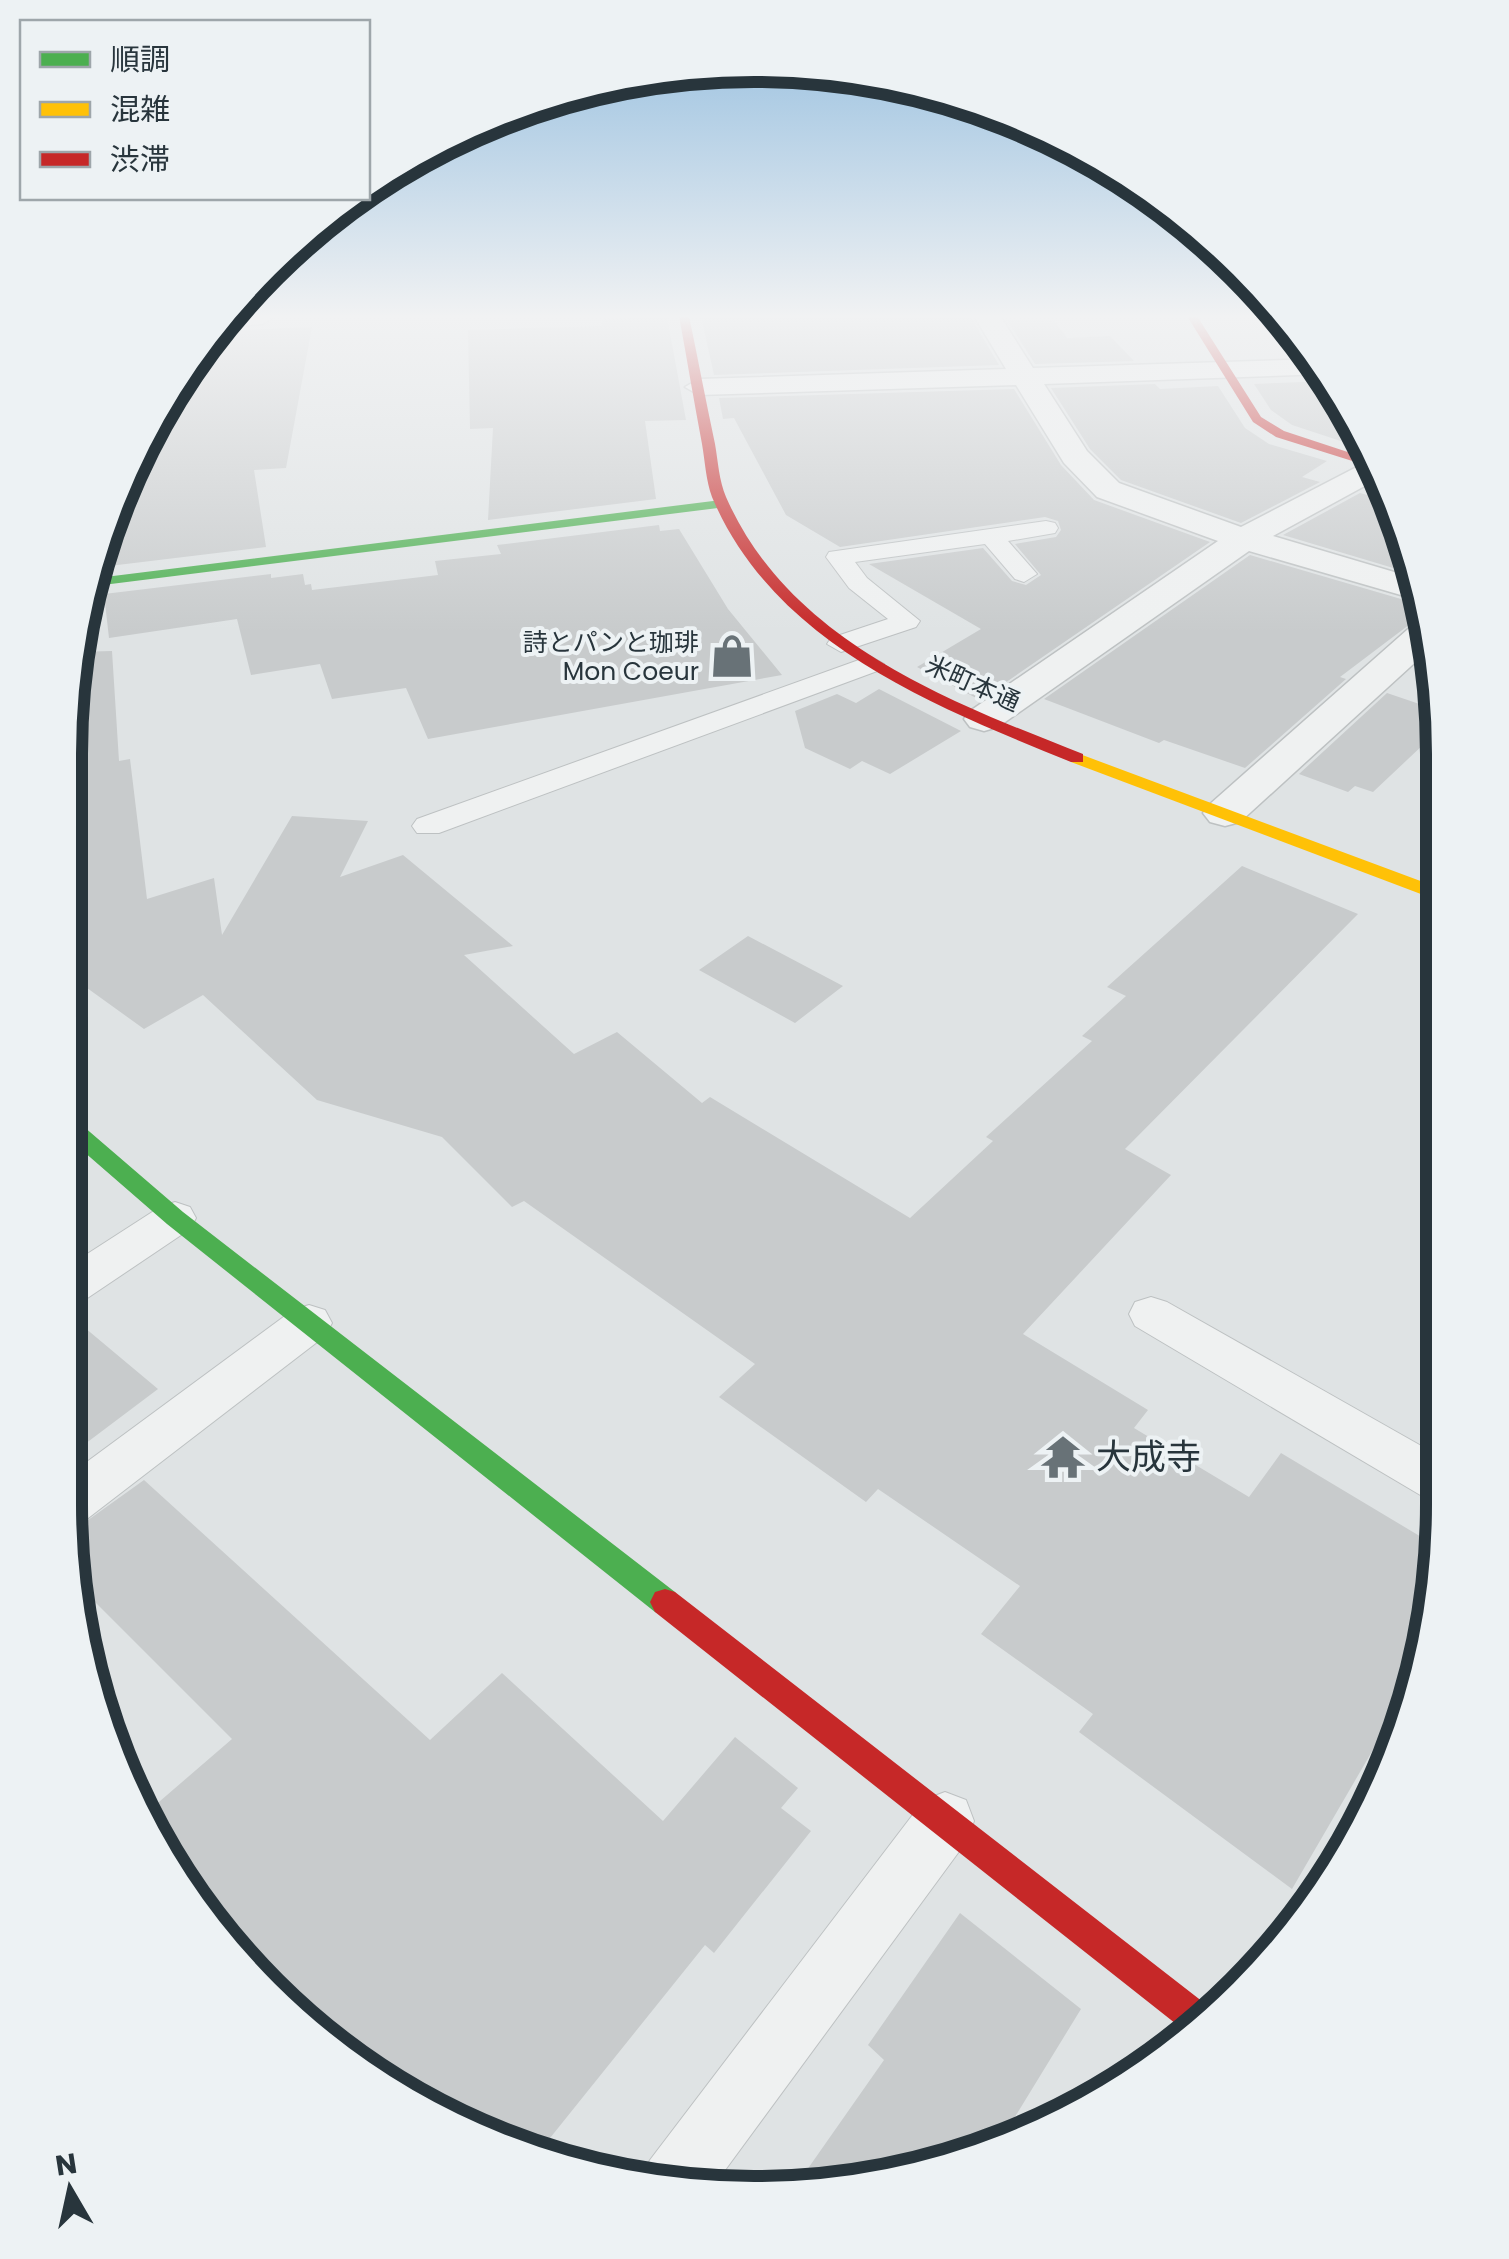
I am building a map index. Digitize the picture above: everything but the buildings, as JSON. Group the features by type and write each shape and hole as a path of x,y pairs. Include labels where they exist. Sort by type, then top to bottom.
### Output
{"street":[{"name":"米町本通","path":"704,421 720,504 745,546 783,596 870,664 984,720 1426,890"},
{"path":"1053,421 1075,457 1108,490 1244,540 1405,587"},
{"path":"1259,421 1280,434 1358,460"},
{"path":"984,720 1244,540 1365,475"},
{"path":"105,581 720,504"},
{"path":"1225,813 1417,642"},
{"path":"82,1138 174,1218 1192,2015"}],"lane":[{"path":"840,644 907,621 858,583 838,557 1046,528"},
{"path":"990,536 1024,574"},
{"path":"428,826 870,664"},
{"path":"82,1278 174,1218"},
{"path":"1151,1314 1426,1474"},
{"path":"82,1495 309,1323"},
{"path":"683,2172 945,1822"}],"traffic: fast":[{"path":"105,581 721,504"},
{"path":"82,1138 175,1218 665,1602"}],"traffic: slow":[{"path":"1077,758 1426,890"}],"traffic: jam":[{"path":"704,421 718,495 760,566 806,614 858,655 916,689 1077,758"},
{"path":"1261,421 1280,434 1358,460"},
{"path":"665,1602 1192,2015"}],"place":[{"name":"詩とパンと珈琲 Mon Coeur","path":"732,656"},
{"name":"大成寺","path":"1063,1457"}]}
